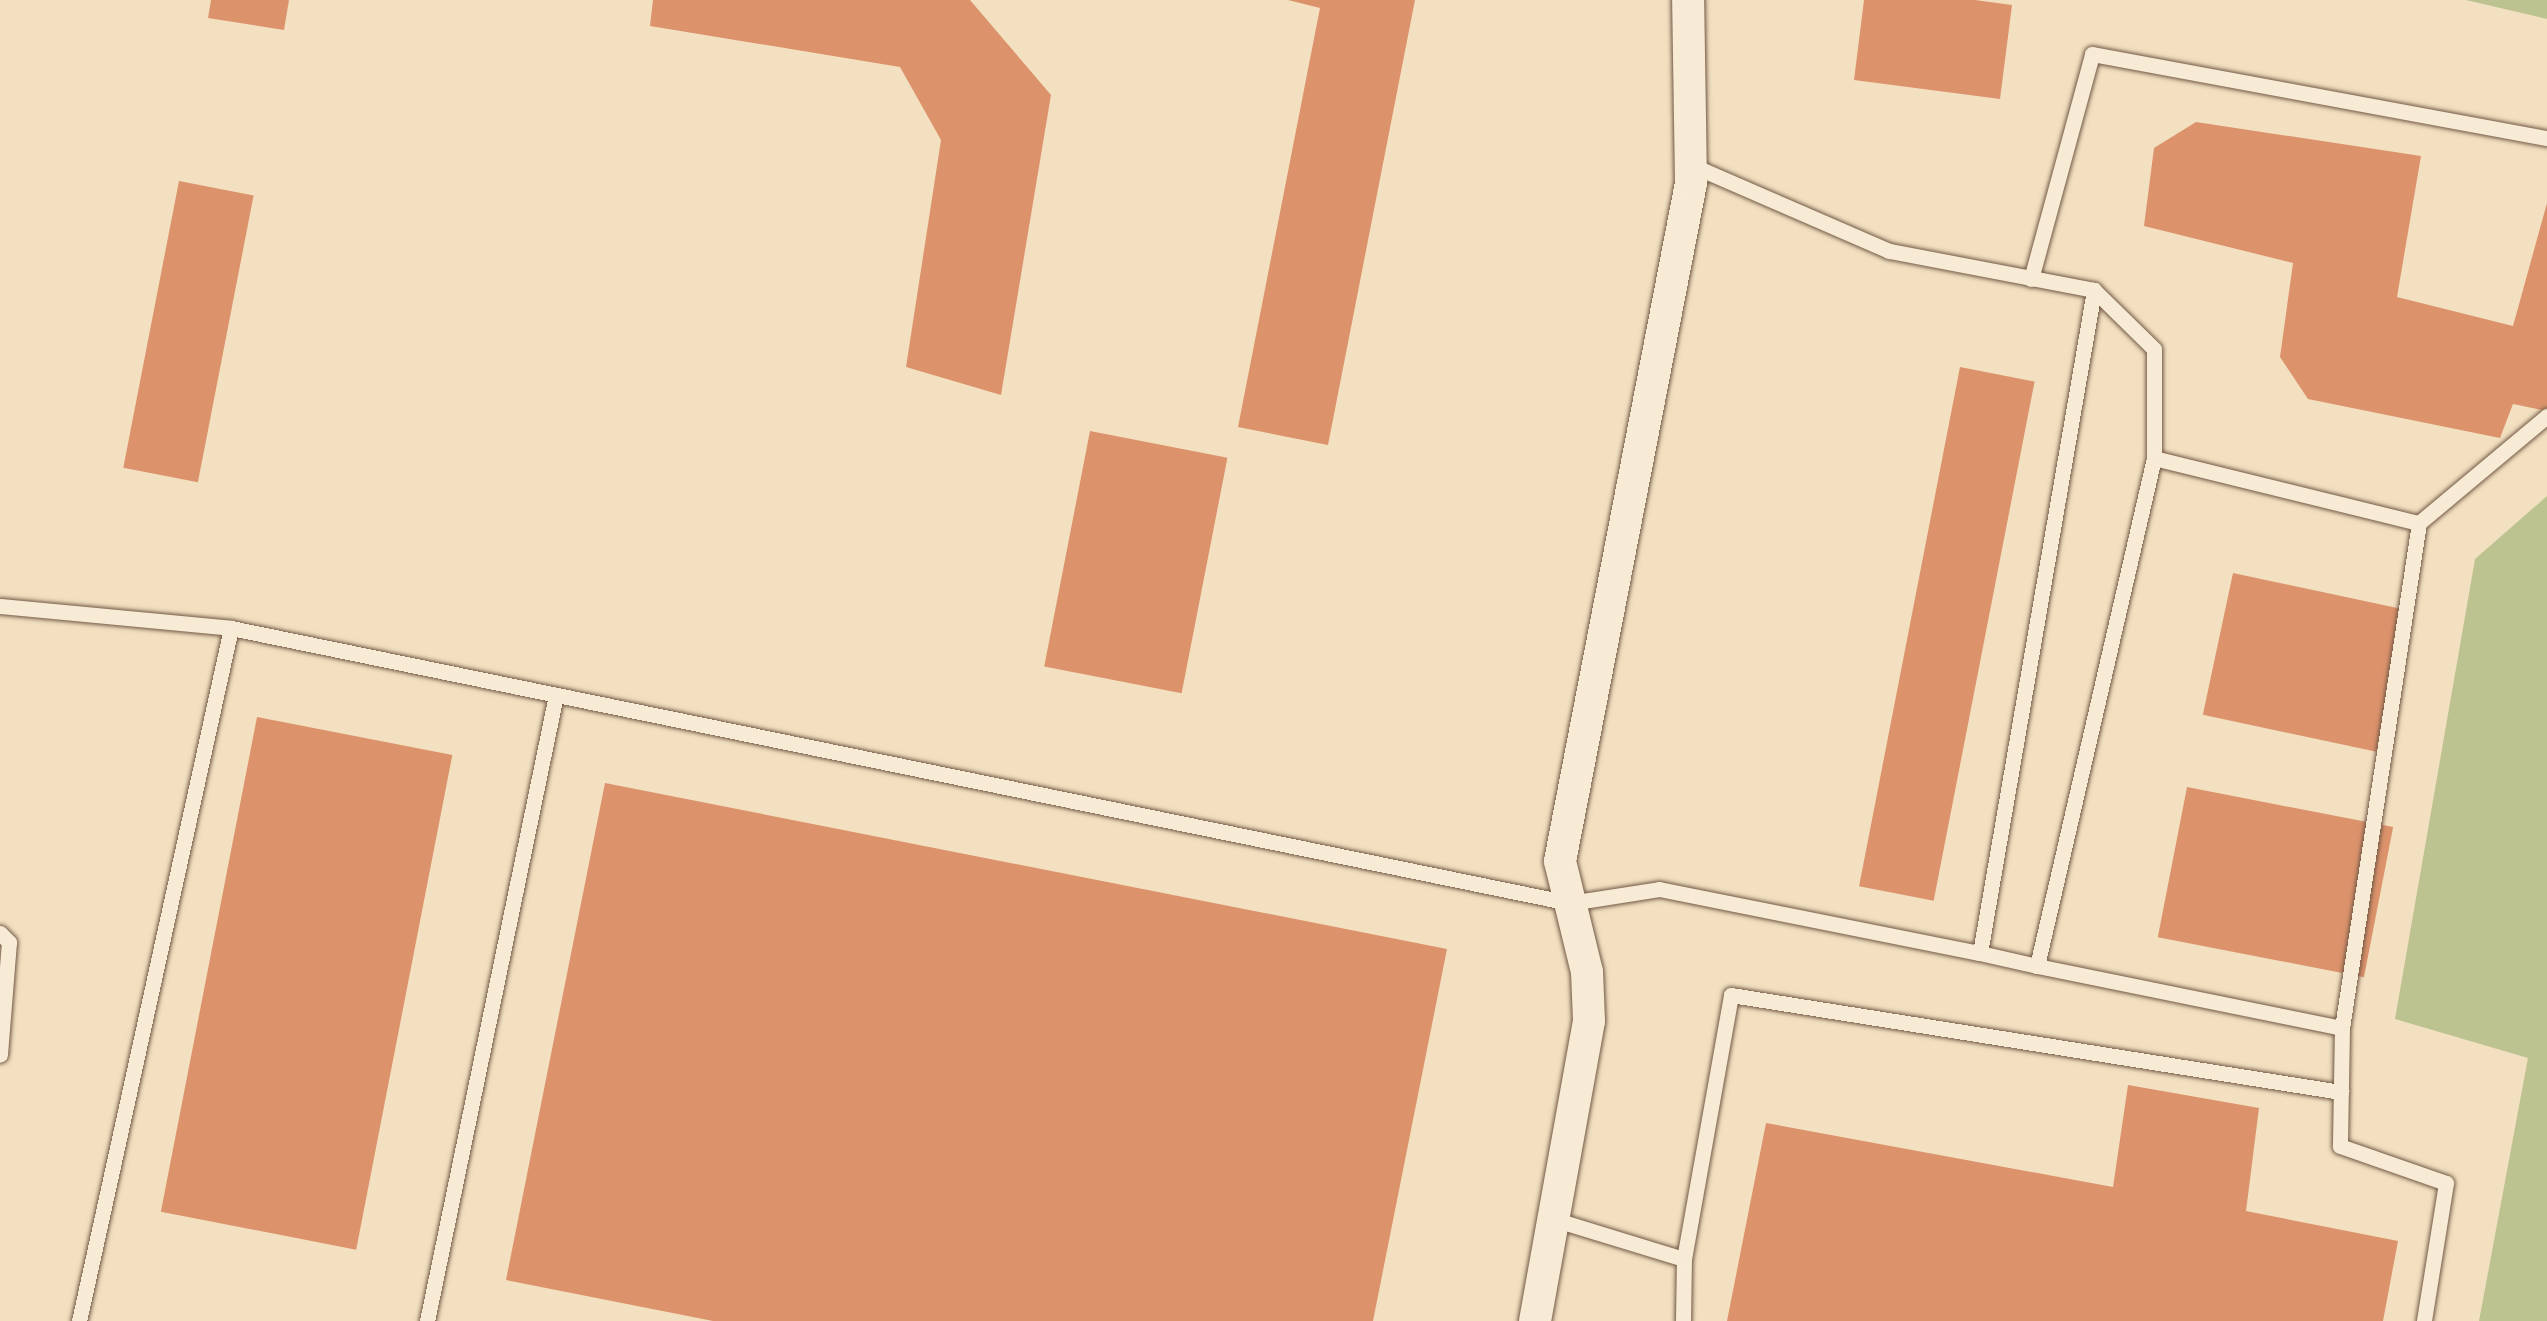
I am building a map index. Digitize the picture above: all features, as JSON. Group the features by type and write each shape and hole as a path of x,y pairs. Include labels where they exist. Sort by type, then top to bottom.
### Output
{"street":[{"path":"1535,1321 1589,1021 1587,972 1560,862 1691,165 1688,0"}],"lane":[{"path":"2031,278 2092,54 2547,138"},
{"path":"1691,165 1888,251 2094,290 2154,349 2154,458 2037,966"},
{"path":"1980,953 2094,290"},
{"path":"2424,1321 2446,1183 2340,1146 2342,1028 2419,523 2547,416"},
{"path":"2154,458 2419,523"},
{"path":"0,606 231,628 1570,903 1658,890 2342,1028"},
{"path":"80,1321 231,628"},
{"path":"427,1321 556,695"},
{"path":"0,934 8,942 0,1055"},
{"path":"1682,1321 1684,1259 1731,995 2341,1092"},
{"path":"1553,1219 1684,1259"}],"green space":[{"path":"2466,0 2547,0 2547,19"},
{"path":"2547,496 2547,1321 2479,1321 2528,1058 2395,1019 2475,559"}],"building":[{"path":"211,0 289,0 284,30 208,18"},
{"path":"653,0 970,0 1051,95 1001,395 906,367 941,140 900,67 650,26"},
{"path":"1288,0 1415,0 1328,445 1238,427 1320,8"},
{"path":"1864,0 1975,0 2012,5 2000,99 1854,80"},
{"path":"2196,122 2421,156 2397,297 2513,326 2547,203 2547,411 2513,404 2500,438 2308,399 2280,357 2293,263 2144,226 2154,148"},
{"path":"179,181 254,196 198,482 123,468"},
{"path":"1960,367 2035,382 1934,901 1859,886"},
{"path":"1090,431 1227,458 1182,693 1044,667"},
{"path":"2233,573 2409,610 2379,752 2203,715"},
{"path":"257,717 452,755 356,1250 161,1212"},
{"path":"605,783 1447,949 1373,1321 713,1321 506,1280"},
{"path":"2187,787 2393,827 2364,977 2158,937"},
{"path":"2128,1085 2259,1108 2246,1211 2398,1241 2383,1321 1727,1321 1766,1123 2113,1187"}]}
